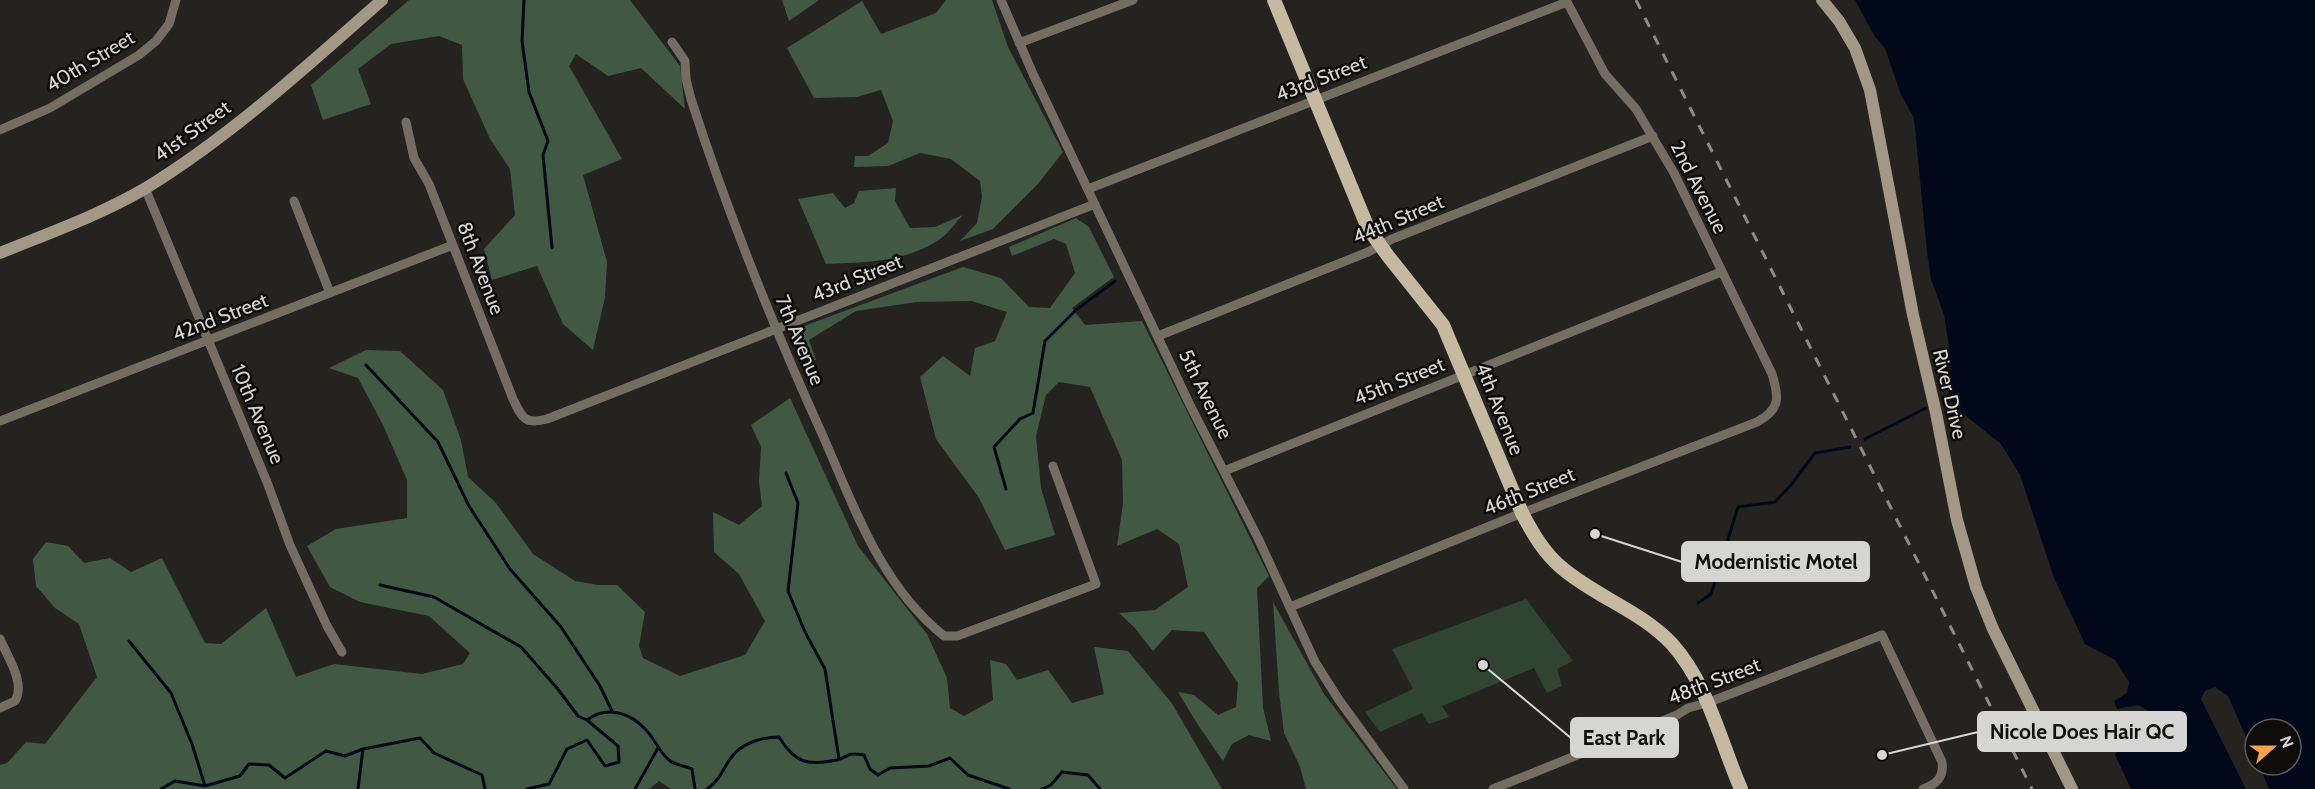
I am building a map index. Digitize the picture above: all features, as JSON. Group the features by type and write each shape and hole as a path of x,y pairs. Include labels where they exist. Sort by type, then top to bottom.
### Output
{"main road":[{"name":"4th Avenue","path":"1274,0 1368,228 1443,325 1522,513 1541,547 1562,568 1647,623 1672,644 1688,665 1707,703 1741,789"}],"street":[{"name":"40th Street","path":"0,130 50,108 139,55 156,41 170,24 176,0"},
{"name":"41st Street","path":"0,253 68,226 145,188 219,138 255,110 382,0"},
{"name":"5th Avenue","path":"1001,0 1019,44 1190,405 1315,662 1326,681 1404,789"},
{"path":"1019,44 1133,0"},
{"name":"River Drive","path":"1822,0 1839,21 1855,48 1870,90 1913,315 1970,570 1989,621 2072,789"},
{"name":"43rd Street","path":"1089,189 1566,1"},
{"name":"2nd Avenue","path":"1566,1 1605,74 1636,110 1674,173 1772,374 1776,403"},
{"name":"7th Avenue","path":"672,42 685,61 686,79 701,129 775,330 861,523 882,565 938,631 949,637 957,636 1096,584 1053,466"},
{"name":"8th Avenue","path":"406,122 414,158 429,184 513,399 519,412 531,422"},
{"name":"44th Street","path":"1158,336 1653,136"},
{"name":"10th Avenue","path":"145,188 294,554 322,617 342,652"},
{"path":"294,201 330,293"},
{"name":"43rd Street","path":"531,422 547,419 1095,204"},
{"name":"42nd Street","path":"0,421 453,245"},
{"name":"45th Street","path":"1224,471 1721,272"},
{"name":"46th Street","path":"1290,607 1522,513 1757,422 1769,415 1776,403"},
{"name":"48th Street","path":"1493,789 1677,715 1688,708 1707,703 1882,635 1938,753 1943,770 1936,782 1923,789"},
{"path":"0,639 20,690 15,700 0,708"}],"green space":[{"path":"409,0 630,0 680,66 685,109 641,68 608,76 576,54 569,66 622,159 583,175 607,262 605,297 593,350 563,324 537,266 492,280 484,249 515,215 510,169 490,139 463,79 462,45 439,36 391,44 358,69 371,104 323,120 311,85"},
{"path":"782,0 819,0 789,21"},
{"path":"946,0 992,0 1008,47 1063,152 1038,184 993,229 960,241 977,223 982,197 980,181 951,159 920,153 888,166 854,167 855,156 868,156 888,143 893,121 881,90 857,97 814,98 787,48 862,1 881,34 936,13"},
{"path":"896,188 895,201 910,228 935,227 963,215 943,237 913,253 885,260 826,264 798,199 833,193 845,208 854,203 859,191"},
{"path":"1076,218 1089,227 1114,277 1072,308 1085,325 1142,321 1269,576 1257,588 1263,707 1271,741 1249,735 1232,744 1223,761 1178,692 1194,695 1218,715 1236,707 1238,683 1204,632 1172,630 1153,651 1134,627 1119,613 1155,610 1188,587 1179,544 1157,529 1117,546 1123,503 1122,460 1090,387 1059,382 1046,395 1036,436 1041,488 1055,535 1005,550 979,498 936,439 920,377 943,356 970,376 975,348 995,341 1007,312 972,301 917,302 856,311 809,340 816,360 803,359 796,329 963,267 1001,278 1029,307 1050,308 1075,273 1066,244 1054,239 1012,256 1009,247"},
{"path":"366,350 400,351 443,390 461,440 468,477 496,503 533,554 575,581 598,585 617,585 645,612 639,646 643,658 680,676 745,655 765,621 739,574 714,552 713,512 739,525 762,506 759,482 761,447 751,425 790,398 858,546 927,634 947,678 950,708 964,716 993,700 990,660 1006,664 1017,680 1048,670 1072,703 1104,694 1094,647 1128,651 1171,702 1222,789 671,789 659,781 649,789 0,789 0,765 7,763 26,742 45,744 97,677 79,624 55,608 36,586 33,559 46,542 68,546 84,563 110,558 131,572 162,558 205,643 221,644 266,608 296,677 334,664 422,674 463,664 470,653 429,616 360,602 330,587 307,546 336,529 407,518 407,480 383,425 358,378 329,368"},
{"path":"1526,599 1573,661 1557,669 1562,686 1547,693 1534,668 1442,706 1449,717 1429,724 1422,713 1380,732 1365,712 1413,689 1392,649"},
{"path":"1273,602 1324,694 1397,789 1306,789 1300,767 1284,733"}],"water":[{"path":"1855,0 2315,0 2315,789 2269,789 2264,777 2303,777 2303,717 2243,717 2243,730 2228,696 2215,687 2205,691 2201,699 2246,789 2131,789 2115,755 2123,746 2155,727 2152,713 2138,705 2117,709 2114,701 2127,693 2129,682 2115,660 2085,644 2054,578 2020,475 2001,444 1947,401 1951,383 1950,352 1944,315 1931,279 1914,118 1901,95 1885,48 1875,37"}],"waterway":[{"path":"524,0 522,41 529,92 548,141 543,155 552,248"},
{"path":"1006,489 994,447 1020,419 1033,413 1045,341 1076,310 1115,281"},
{"path":"366,365 438,442 469,506 510,569 561,627 600,686 612,711"},
{"path":"1865,439 1926,408"},
{"path":"1698,603 1711,594 1738,507 1775,502 1815,453 1850,447"},
{"path":"786,473 798,503 788,591 805,632 825,669 839,759"},
{"path":"380,585 434,597 521,647 578,716 587,720"},
{"path":"129,641 171,693 192,744 205,786"},
{"path":"527,789 549,784 567,749 587,740 605,766 619,762 618,746 587,720 595,715 611,712 633,719 649,734 669,760 692,769 695,789"},
{"path":"707,789 716,781 738,750 755,741 779,737 796,757 810,762 837,760 851,754 864,755 870,769 878,775 890,768 929,766 950,758 968,775 1009,789"},
{"path":"161,789 175,781 205,786 240,776 249,764 269,765 285,778 326,751 345,756 363,749 420,738 434,753 482,775 485,789"},
{"path":"635,789 658,748"},
{"path":"358,789 363,749"},
{"path":"1042,789 1051,785 1062,772 1088,775 1100,789"}],"railway":[{"path":"1636,0 2032,789"}],"place":[{"name":"Modernistic Motel","path":"1595,534"},
{"name":"East Park","path":"1483,665"},
{"name":"Nicole Does Hair QC","path":"1882,755"}]}
